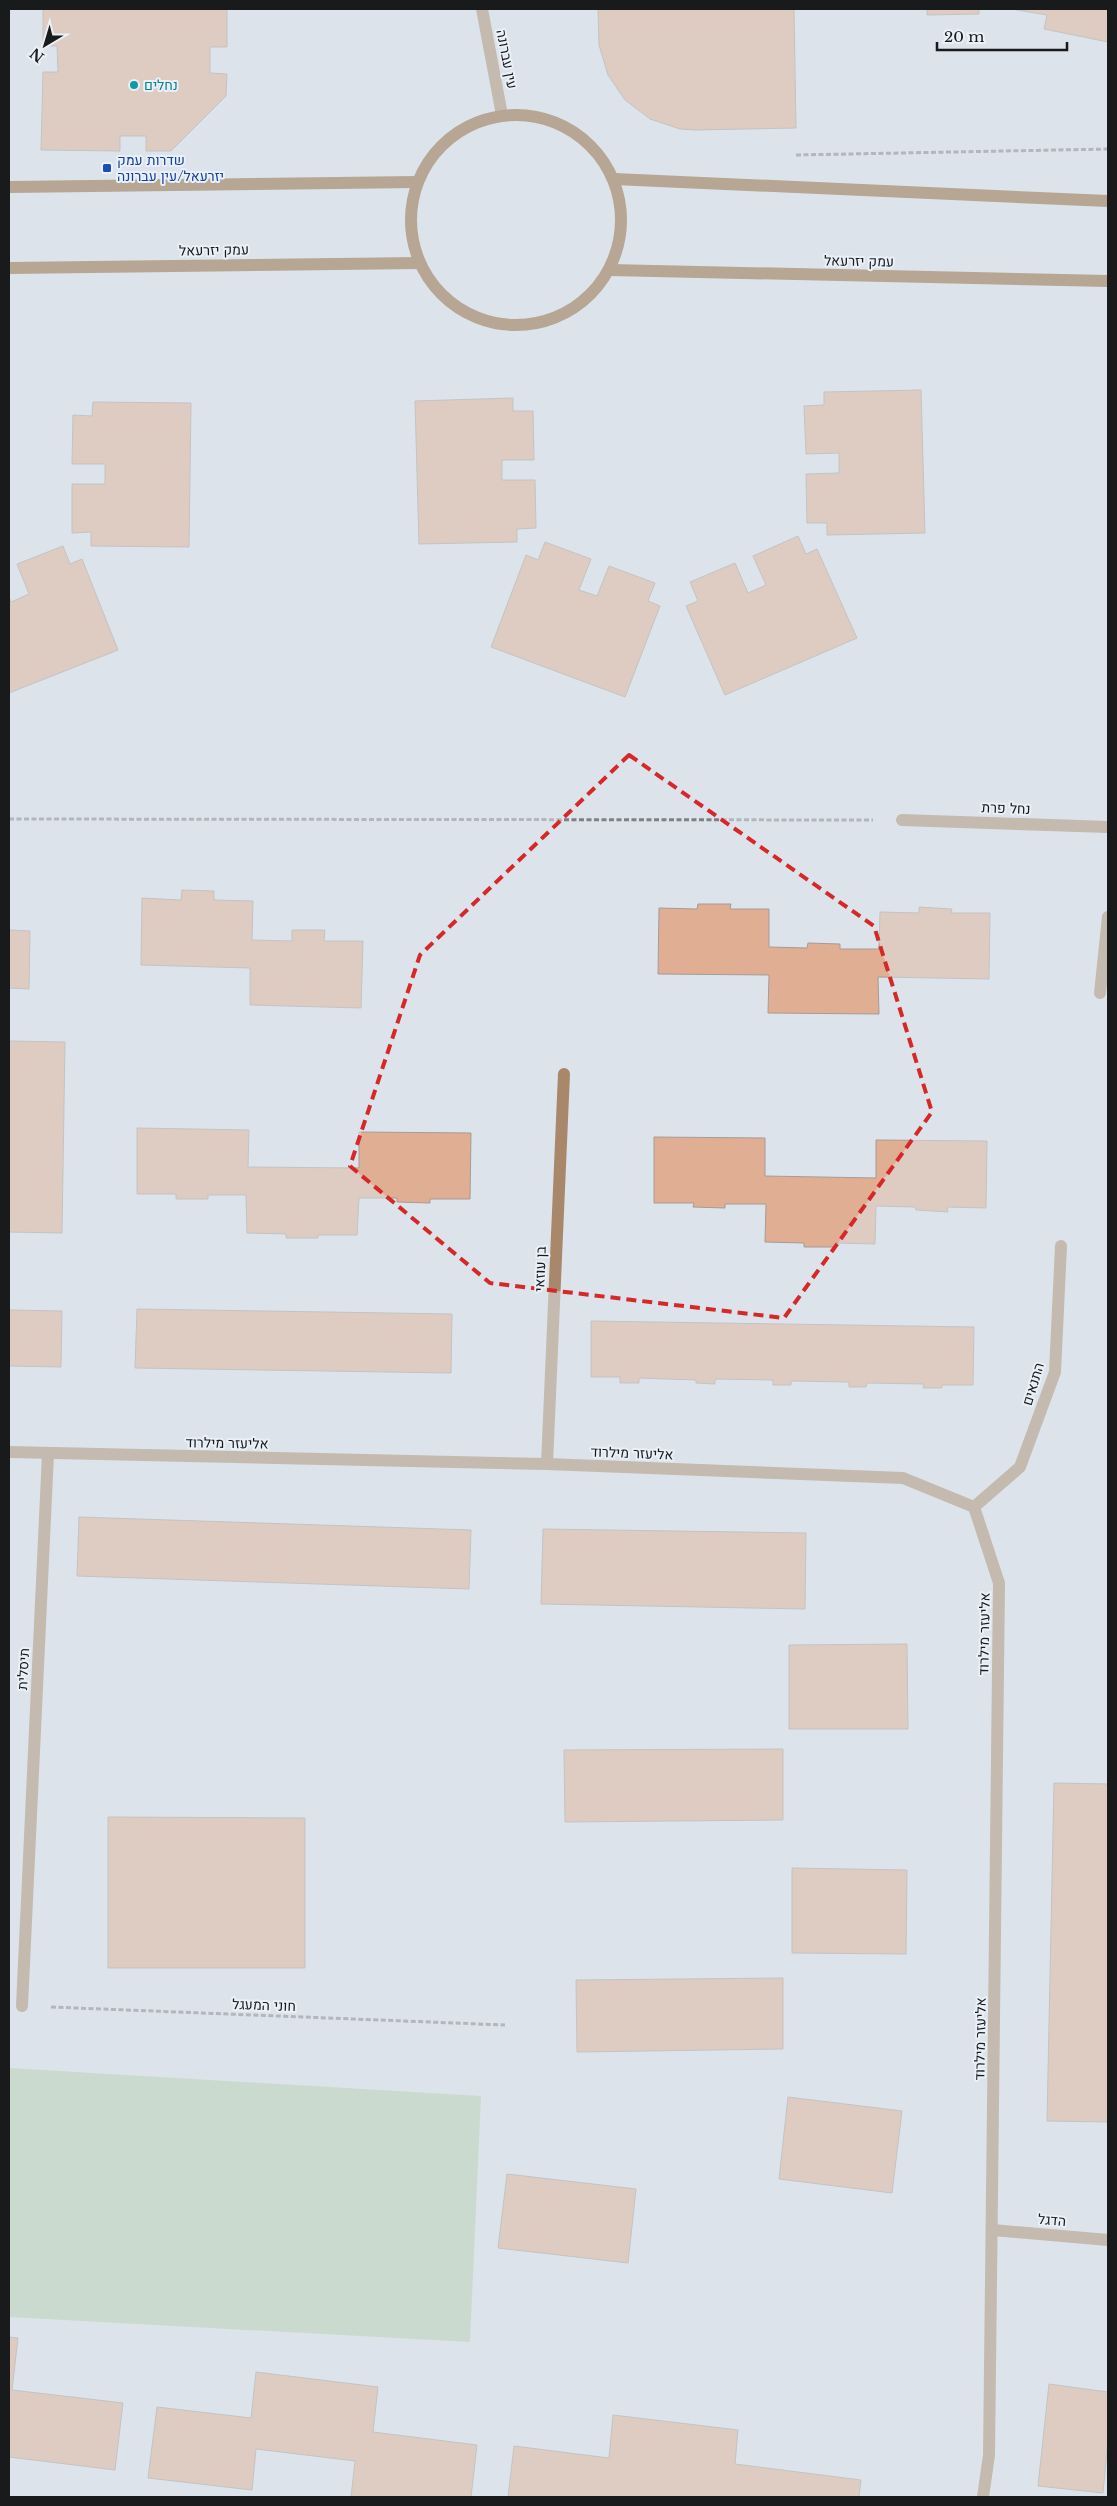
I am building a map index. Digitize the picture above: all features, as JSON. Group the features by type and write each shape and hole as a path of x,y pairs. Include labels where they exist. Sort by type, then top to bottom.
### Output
{"main road":[{"path":"502,115 529,116 556,122 580,137 600,156 614,180 622,216 617,253 610,270 592,294 569,312 542,323 512,326 483,321 456,307 435,288 419,262 411,236 411,209 417,182 430,158 450,137 475,123 502,115"},
{"path":"614,180 1108,201"},
{"path":"9,188 417,182"},
{"name":"עמק יזרעאל","path":"9,268 419,262"},
{"name":"עמק יזרעאל","path":"610,270 1108,281"}],"street":[{"name":"עין עברונה","path":"482,9 502,115"},
{"name":"נחל פרת","path":"902,820 1108,827"},
{"path":"1100,993 1108,916"},
{"name":"בן עוזאי","path":"548,1464 564,1074"},
{"name":"התנאים","path":"974,1507 1020,1467 1055,1372 1061,1246"},
{"name":"אליעזר מילרוד","path":"9,1452 548,1464 902,1478 974,1507 1000,1583 989,2455 983,2497"},
{"name":"תיסלית","path":"22,2006 48,1454"},
{"name":"הדגל","path":"993,2230 1108,2240"}],"path":[{"path":"792,155 1108,149"},
{"path":"9,819 902,820"},
{"name":"חוני המעגל","path":"22,2006 505,2025"}],"highlighted area":[{"path":"629,755 874,926 932,1112 784,1318 490,1283 350,1166 420,955"}],"green space":[{"path":"9,2068 481,2096 470,2342 9,2317"}],"building":[{"name":"נחלים","path":"43,9 227,9 227,47 210,47 210,73 227,74 226,96 171,151 146,151 146,136 120,136 120,151 41,150 43,72 58,72 57,46 43,46"},
{"path":"598,9 794,9 796,128 695,130 680,129 650,119 625,100 608,75 599,45"},
{"path":"927,9 979,9 979,14 927,15"},
{"path":"1011,9 1108,9 1108,42 1044,29 1047,15"},
{"path":"921,390 925,533 827,535 827,523 807,523 806,474 839,473 839,453 806,454 804,406 824,405 824,392"},
{"path":"513,398 513,411 533,411 534,460 502,460 502,480 535,480 536,528 517,529 517,542 419,544 415,401"},
{"path":"93,402 191,403 189,547 91,546 91,532 72,533 72,484 105,484 105,464 72,464 73,415 92,416"},
{"path":"798,536 806,554 817,549 857,638 725,695 686,606 698,601 690,582 735,563 748,593 766,585 753,556"},
{"path":"545,542 591,559 579,590 597,596 609,566 655,583 648,601 660,606 625,697 491,647 526,555 538,560"},
{"path":"63,546 70,564 82,559 118,650 9,693 9,597 11,602 29,594 17,564"},
{"path":"182,890 214,891 214,900 253,901 252,940 292,941 292,930 325,930 324,941 363,941 361,1008 250,1005 250,968 141,965 142,898 181,900"},
{"path":"698,904 731,904 730,909 769,909 769,947 807,948 808,943 840,944 840,949 879,949 880,912 919,913 919,907 952,909 951,913 990,913 989,979 878,977 879,1014 768,1013 769,975 658,974 659,908 697,909"},
{"path":"9,930 30,931 29,989 9,988"},
{"path":"9,1041 65,1042 62,1233 9,1232"},
{"path":"137,1128 249,1130 248,1167 359,1168 359,1132 471,1133 470,1199 430,1199 430,1203 397,1202 397,1198 359,1198 357,1235 318,1235 318,1238 286,1238 286,1234 247,1233 246,1195 208,1195 208,1199 176,1199 176,1194 137,1194"},
{"path":"654,1137 765,1138 765,1176 876,1178 876,1140 987,1141 986,1208 947,1207 948,1212 916,1210 915,1207 876,1206 875,1244 836,1243 836,1247 804,1247 804,1243 765,1242 766,1204 725,1204 725,1208 693,1207 694,1203 654,1203"},
{"path":"137,1309 452,1314 451,1373 135,1368"},
{"path":"9,1310 62,1311 61,1367 9,1366"},
{"path":"591,1321 974,1327 973,1385 942,1385 942,1388 923,1388 924,1384 867,1383 866,1387 849,1387 849,1382 791,1381 791,1385 773,1385 773,1380 715,1379 715,1384 696,1383 696,1380 639,1378 639,1383 620,1383 620,1377 591,1377"},
{"path":"79,1517 471,1530 469,1589 77,1576"},
{"path":"543,1529 806,1533 805,1609 541,1604"},
{"path":"907,1644 908,1729 789,1729 789,1645"},
{"path":"783,1749 783,1820 565,1822 564,1750"},
{"path":"1054,1783 1108,1784 1108,2122 1047,2121"},
{"path":"108,1817 305,1818 305,1968 108,1968"},
{"path":"792,1868 907,1870 906,1954 792,1953"},
{"path":"783,1978 783,2049 577,2052 576,1980"},
{"path":"788,2097 902,2111 892,2193 779,2179"},
{"path":"507,2174 636,2189 628,2263 498,2248"},
{"path":"9,2337 18,2338 12,2390 123,2403 115,2470 9,2457"},
{"path":"256,2372 378,2387 373,2432 477,2445 471,2497 351,2497 355,2461 256,2449 252,2490 148,2478 157,2407 251,2418"},
{"path":"1049,2384 1108,2392 1108,2441 1103,2493 1038,2486"},
{"path":"613,2415 738,2430 735,2464 861,2480 859,2497 508,2497 514,2446 609,2458"}],"place":[{"name":"נחלים","path":"134,85"},
{"name":"שדרות עמק יזרעאל/עין עברונה","path":"107,168"}]}
